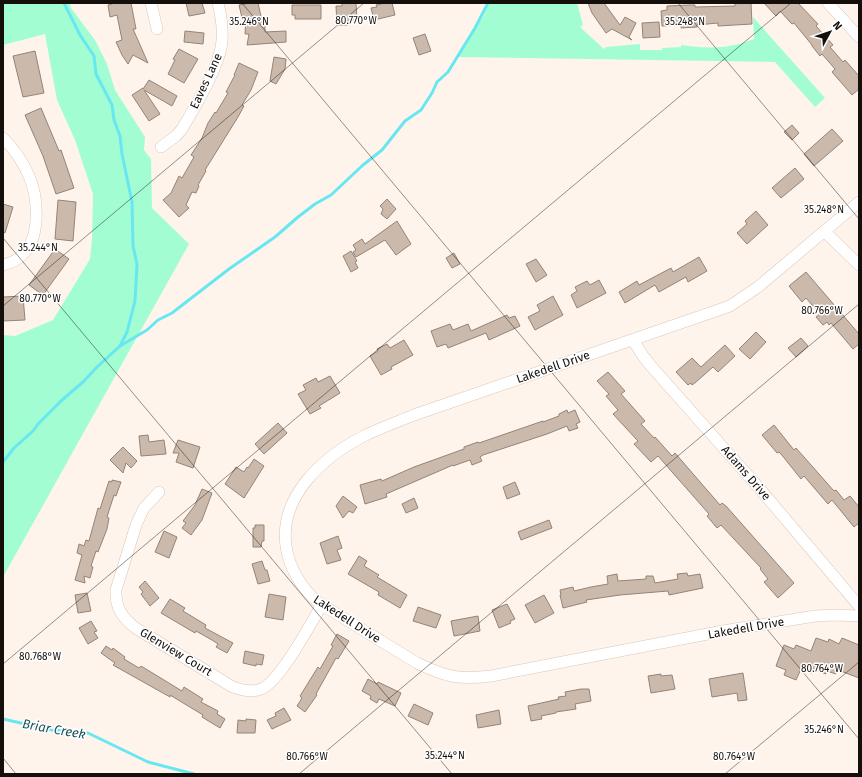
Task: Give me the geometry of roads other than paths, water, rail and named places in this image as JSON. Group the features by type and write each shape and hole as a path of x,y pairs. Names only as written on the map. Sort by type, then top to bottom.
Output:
{"street":[{"path":"151,3 157,29"},
{"name":"Eaves Lane","path":"161,147 168,143 182,129 216,63 222,40 222,28 218,3"},
{"path":"828,3 859,38"},
{"path":"3,138 16,153 30,178 36,202 37,214 35,229 25,253 18,259 3,265"},
{"name":"Lakedell Drive","path":"859,202 758,287 740,301 730,306 414,415 363,437 331,457 305,483 295,498 288,515 285,537 288,557 292,568 302,586 311,596 417,663 451,677 462,678 491,676 723,631 815,616 859,616"},
{"path":"824,231 859,265"},
{"name":"Adams Drive","path":"633,340 651,366 760,489 859,606"},
{"name":"Glenview Court","path":"160,492 144,508 136,525 116,590 119,610 126,620 136,629 231,686 245,691 256,691 265,687 274,680 322,604"}],"waterway":[{"path":"3,462 14,448 33,431 61,401 120,346 127,332 135,301 137,264 133,246 132,202 122,154 120,136 114,120 112,105 96,74 94,56 80,35 64,3"},
{"path":"120,346 147,330 158,320 172,313 229,269 275,237 315,204 331,195 363,165 382,150 405,121 421,110 437,82 448,72 475,28 488,3"},
{"name":"Briar Creek","path":"3,719 52,730 88,733 148,762 194,774"}]}
